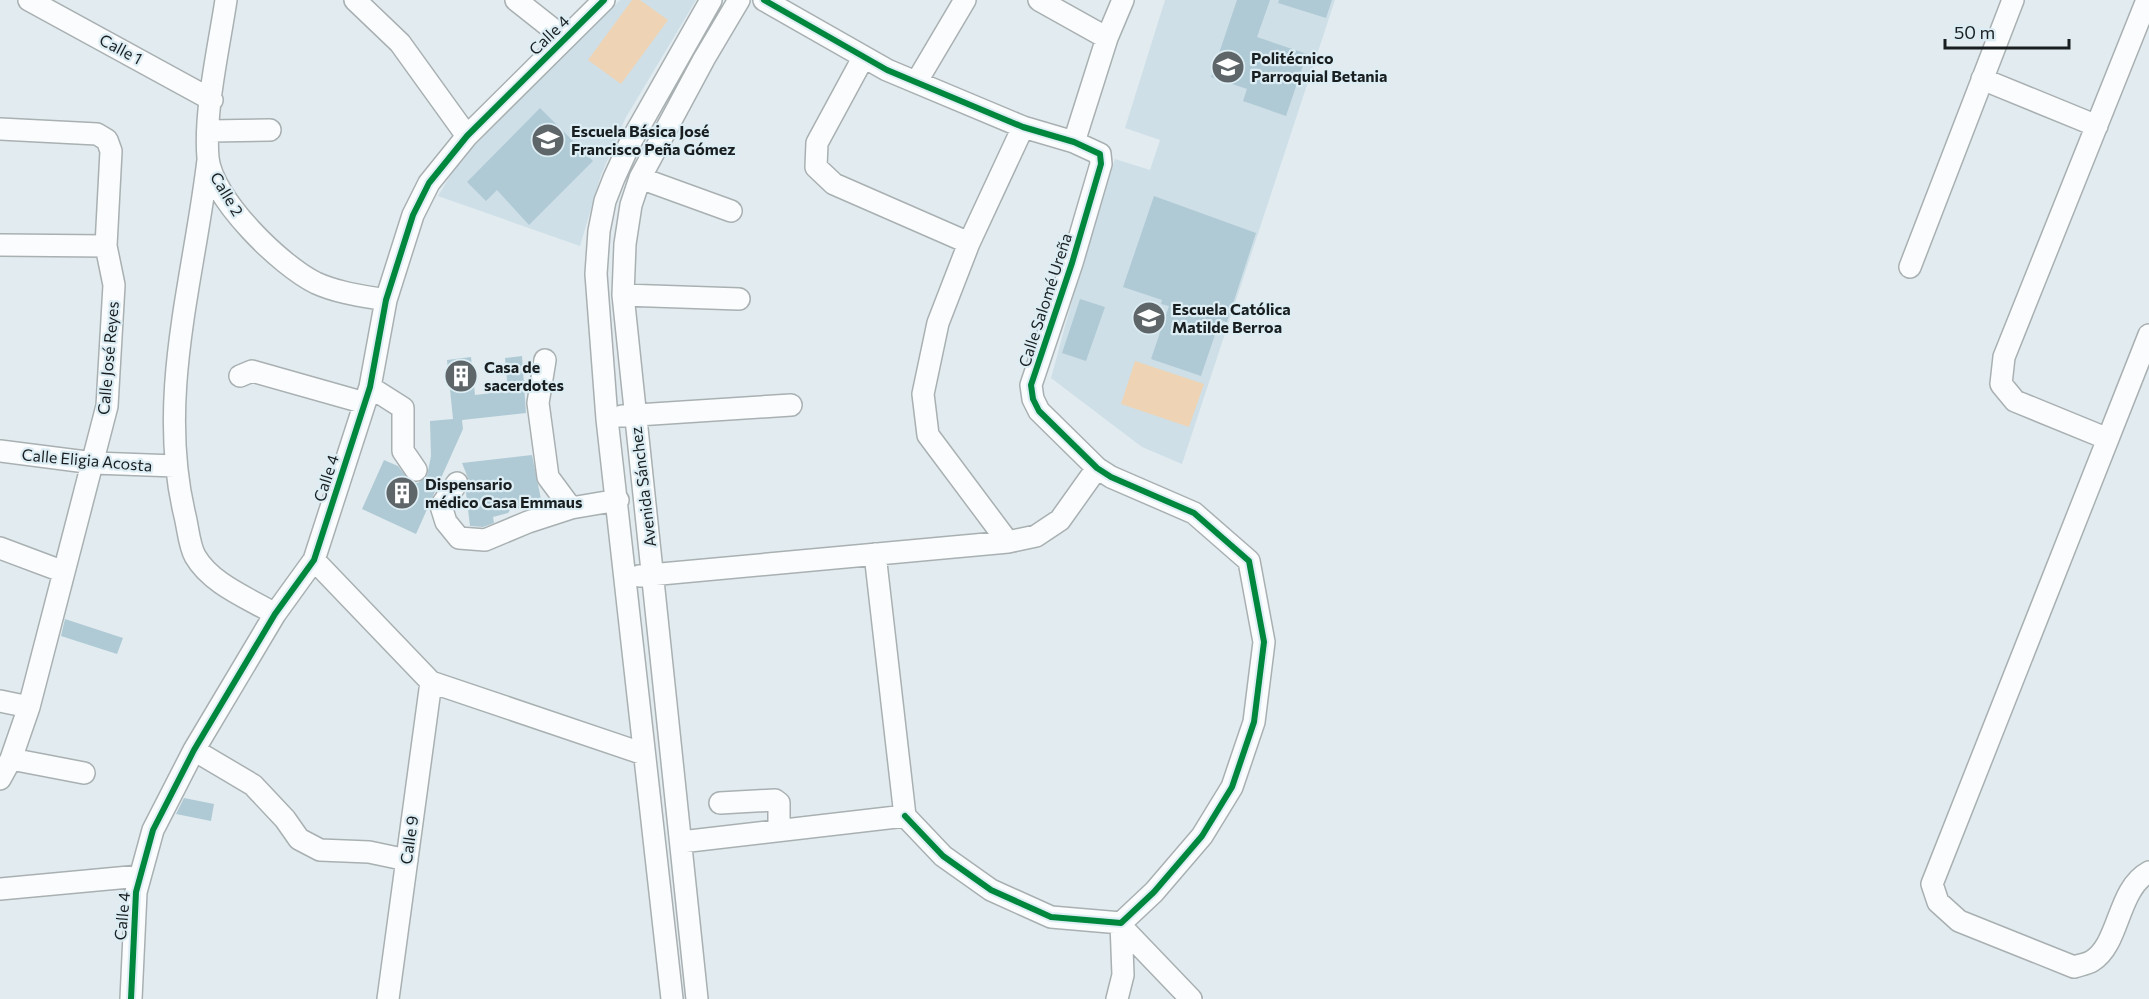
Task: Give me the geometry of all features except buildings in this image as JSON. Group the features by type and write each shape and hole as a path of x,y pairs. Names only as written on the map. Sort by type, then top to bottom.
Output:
{"street":[{"name":"Calle 1","path":"29,0 212,100"},
{"name":"Calle 2","path":"226,0 212,100 208,160 219,186 236,211 279,259 297,272 334,290 386,300"},
{"path":"355,0 400,43 467,136"},
{"path":"516,0 564,38"},
{"name":"Calle 4","path":"131,999 136,892 153,830 194,750 275,614 314,560 368,395 386,300 413,215 429,183 467,136 604,0"},
{"name":"Avenida Sánchez","path":"672,999 618,500 607,419 596,274 599,231 605,201 630,143 711,0"},
{"name":"Avenida Sánchez","path":"697,999 634,413 623,295 625,244 631,206 640,178 704,59 739,0"},
{"name":"Calle Salomé Ureña","path":"764,0 863,58 1023,127 1074,142 1100,154 1101,164 1072,263 1031,385 1033,399 1038,411 1097,468 1111,477 1194,513 1250,561 1264,642 1254,722 1232,787 1202,836 1154,892 1121,924"},
{"path":"917,81 965,0"},
{"path":"1039,0 1107,38"},
{"path":"1074,142 1107,38 1123,0"},
{"path":"1910,267 2013,0"},
{"path":"2108,439 2015,401 2001,384 2004,357 2147,0"},
{"path":"863,58 817,143 816,166 834,184 969,243"},
{"path":"1982,79 2097,126"},
{"path":"1008,542 928,435 923,394 938,323 969,243 1023,127"},
{"name":"Calle José Reyes","path":"0,129 97,134 108,140 111,151 106,246 114,285 107,406 94,463 29,707 11,759 0,779"},
{"path":"210,131 270,130"},
{"path":"208,160 201,225 174,371 175,466 194,555 212,577 275,614"},
{"path":"640,178 731,212"},
{"path":"0,245 106,246"},
{"path":"623,295 739,299"},
{"path":"2149,335 1932,884 1938,902 1959,921 2074,967 2093,960 2105,946 2127,898 2141,876 2149,872"},
{"path":"545,360 538,404 548,477 571,508"},
{"path":"240,376 252,372 368,395 403,408 403,451 416,470"},
{"path":"607,419 634,413 791,405"},
{"name":"Calle Eligia Acosta","path":"0,451 94,463 175,466"},
{"path":"626,578 1008,542 1036,536 1060,520 1097,468"},
{"path":"457,483 441,506 446,522 459,538 485,540 528,522 571,508 618,500"},
{"path":"0,548 64,572"},
{"path":"875,554 905,816 943,856 991,890 1051,917 1121,924 1191,999"},
{"path":"314,560 431,682 644,754"},
{"name":"Calle 9","path":"388,999 431,682"},
{"path":"0,701 29,707"},
{"path":"194,750 253,784 285,819 299,839 320,850 369,852 407,860"},
{"path":"11,759 84,773"},
{"path":"720,803 775,800 779,803 779,830"},
{"path":"681,842 905,816"},
{"path":"0,889 140,876"},
{"path":"1118,999 1124,975 1121,924"}],"shaded area":[{"name":"Escuela Básica José Francisco Peña Gómez","path":"620,0 696,0 625,119 601,175 580,246 438,196 459,161"},
{"path":"632,0 640,0 668,20 621,84 588,60"},
{"name":"Escuela Católica Matilde Berroa","path":"1165,0 1335,0 1182,464 1142,447 1051,378 1084,257 1115,159 1150,170 1160,140 1125,128"},
{"path":"1135,361 1204,384 1189,427 1121,404"}],"cycle path":[{"path":"131,999 136,892 153,830 194,750 275,614 314,560 370,387 386,300 413,215 429,183 467,136 604,0"},
{"path":"764,0 887,70 1023,127 1074,142 1100,154 1101,164 1072,263 1031,385 1033,399 1039,411 1097,468 1111,477 1194,513 1249,561 1264,642 1254,722 1232,787 1202,836 1154,892 1121,923 1051,917 991,890 943,856 905,816"}],"place":[{"name":"Politécnico Parroquial Betania","path":"1228,67"},
{"name":"Escuela Básica José Francisco Peña Gómez","path":"548,140"},
{"name":"Escuela Católica Matilde Berroa","path":"1149,318"},
{"name":"Casa de sacerdotes","path":"461,376"},
{"name":"Dispensario médico Casa Emmaus","path":"402,493"}]}
